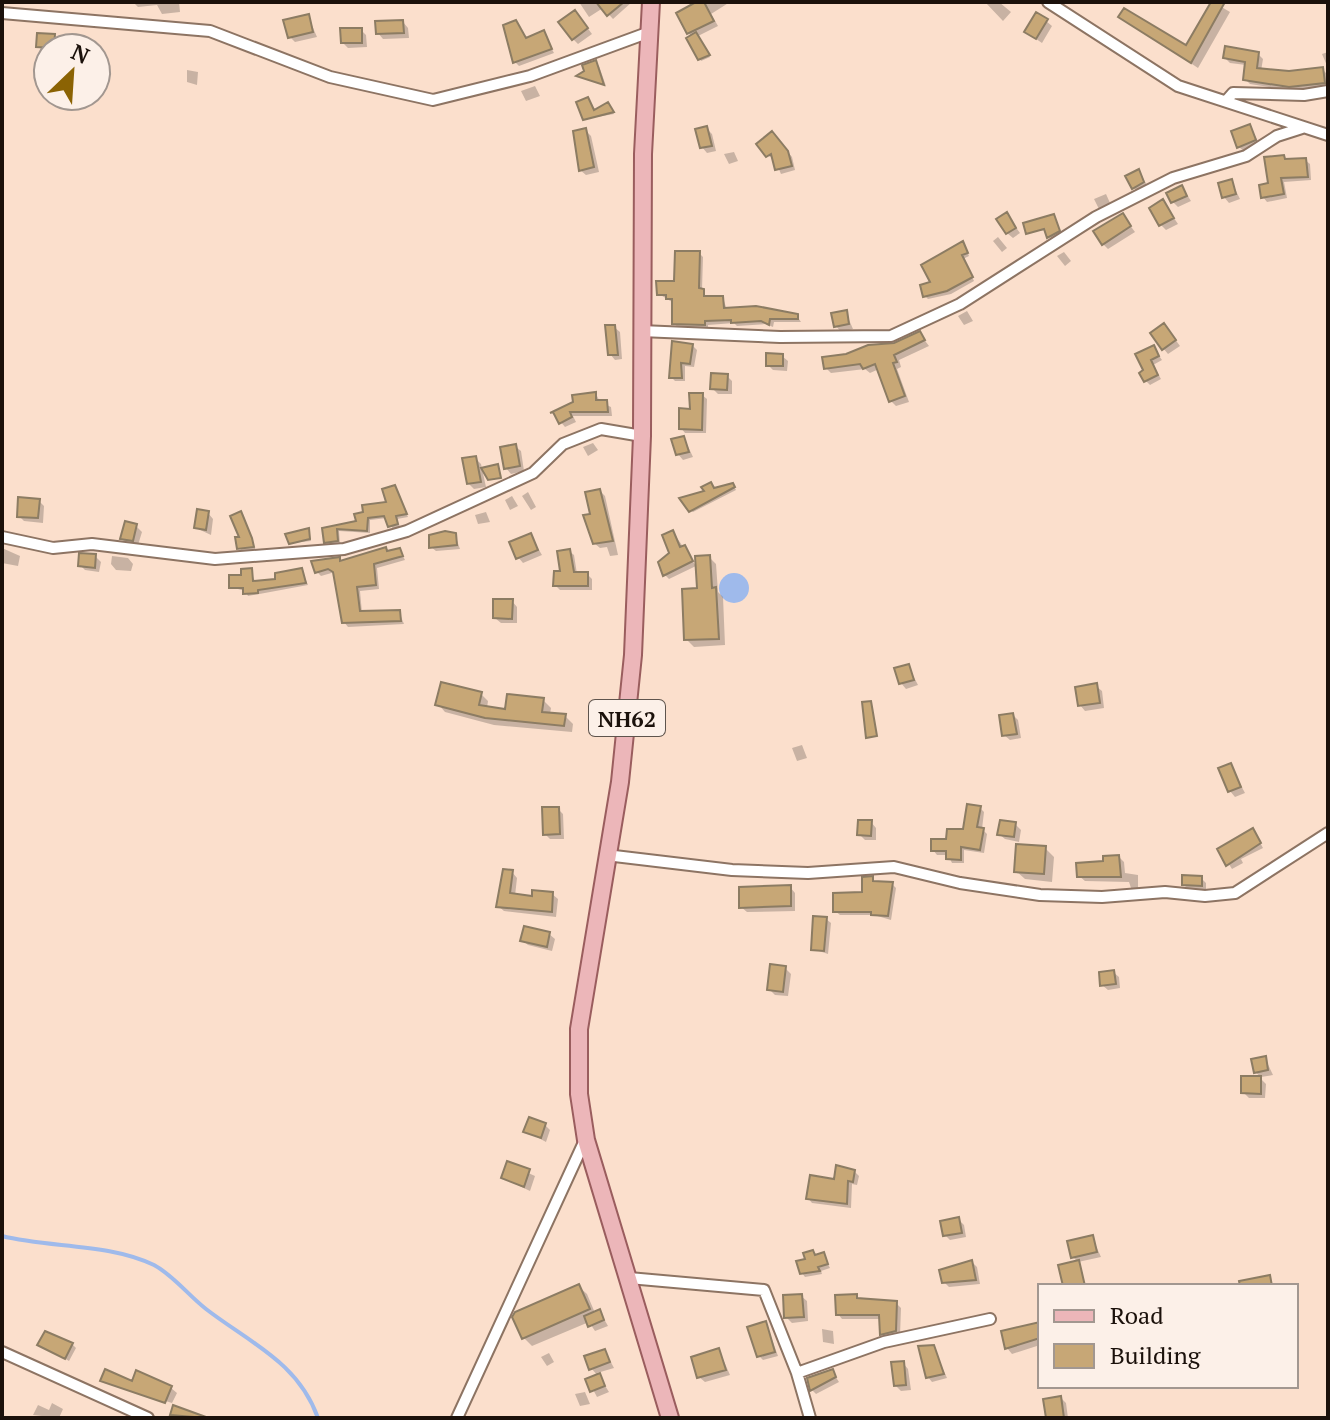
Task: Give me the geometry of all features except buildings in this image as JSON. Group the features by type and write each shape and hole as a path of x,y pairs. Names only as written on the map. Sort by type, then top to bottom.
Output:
{"main road":[{"name":"NH62","path":"651,2 647,33 642,436 633,655 620,782 579,1029 579,1094 586,1140 670,1418"}],"street":[{"path":"1048,2 1178,86 1328,135"},
{"path":"2,13 95,18 210,31 330,77 433,100 530,76 647,33"},
{"path":"1226,101 1233,93 1304,95 1328,91"},
{"path":"641,331 780,337 891,336 960,304 1096,217 1173,178 1246,156 1277,136 1302,128"},
{"path":"2,537 53,548 92,544 215,559 344,549 407,531 481,498 533,473 563,444 601,429 642,436"},
{"path":"606,855 732,870 808,873 894,867 1040,895 1102,897 1165,892 1205,896 1235,893 1328,833"},
{"path":"457,1418 586,1140"},
{"path":"629,1278 764,1290 797,1373 810,1418"},
{"path":"797,1373 884,1342 990,1319"},
{"path":"2,1352 148,1418"}],"water":[{"path":"734,573 744,578 749,588 744,598 734,603 724,598 719,588 724,578"}],"waterway":[{"path":"2,1236 99,1249 154,1265 206,1309 285,1368 298,1382 318,1418"}]}
